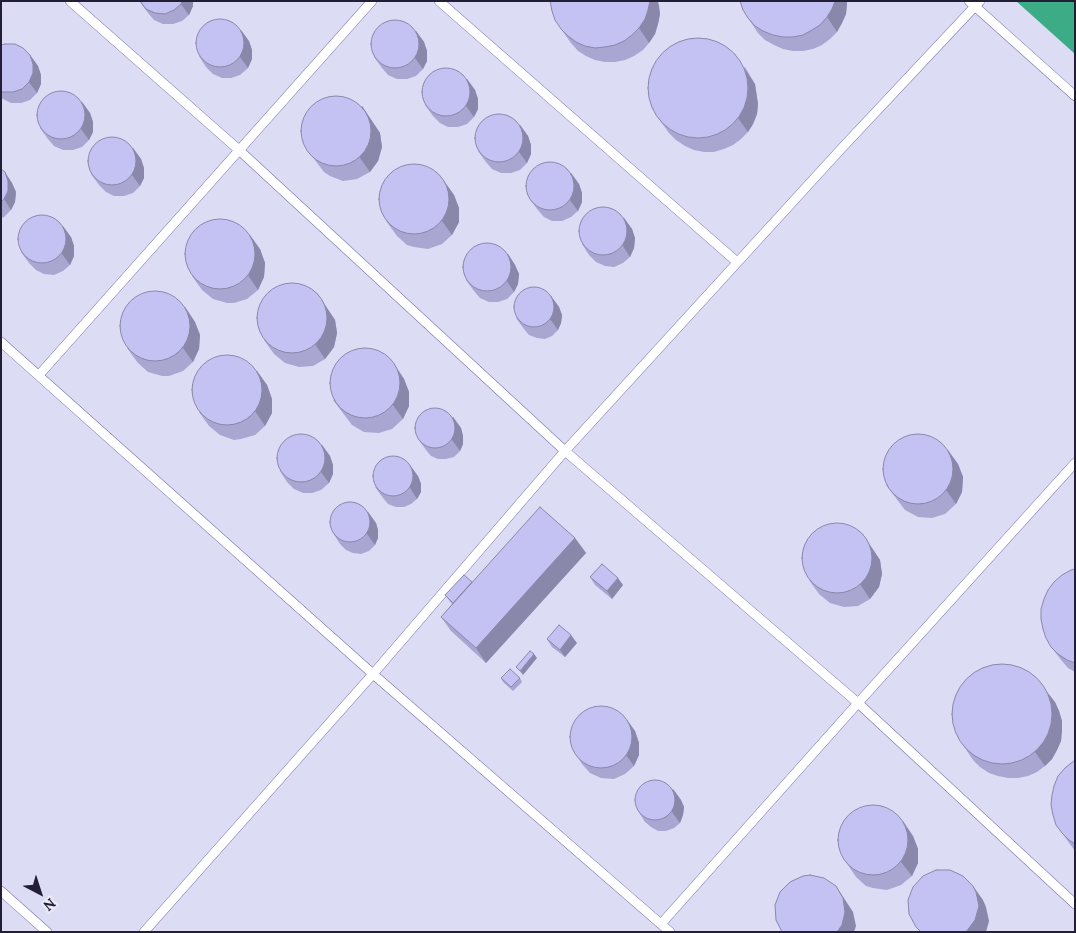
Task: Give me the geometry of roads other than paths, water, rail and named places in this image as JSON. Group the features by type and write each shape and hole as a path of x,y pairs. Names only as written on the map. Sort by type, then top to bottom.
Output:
{"lane":[{"path":"70,1 239,150 565,451 858,703 1075,904"},
{"path":"39,375 372,1"},
{"path":"439,1 737,262"},
{"path":"144,932 374,674 565,451 975,3 1075,96"},
{"path":"1,342 374,674 670,932"},
{"path":"662,924 1075,463"},
{"path":"1,891 47,932"}]}
